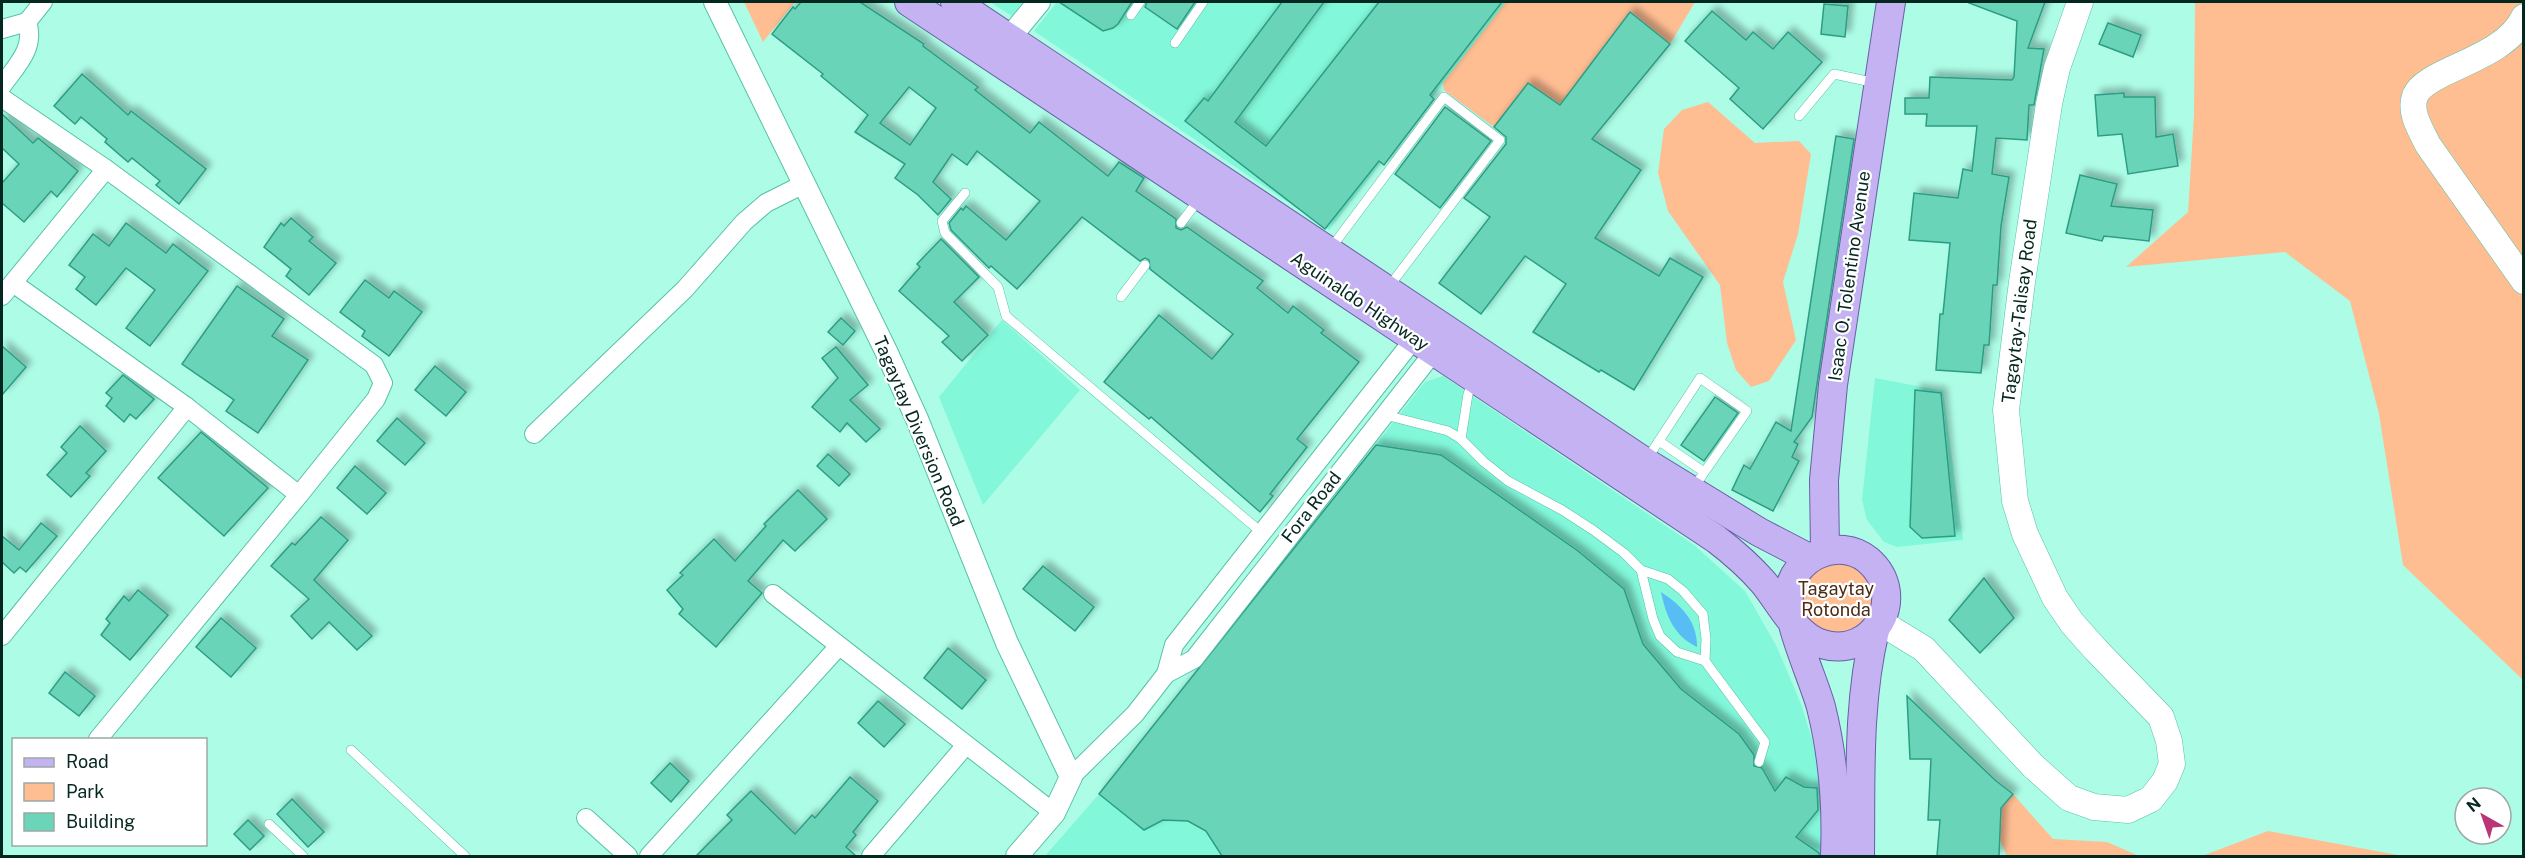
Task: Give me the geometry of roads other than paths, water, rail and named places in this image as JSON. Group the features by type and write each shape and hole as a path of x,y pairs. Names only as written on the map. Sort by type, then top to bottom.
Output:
{"main road":[{"name":"Aguinaldo Highway","path":"909,2 1202,195 1432,335 1652,451 1698,482 1759,532 1817,555"},
{"name":"Aguinaldo Highway","path":"955,2 1387,290 1474,377 1716,539 1763,583 1793,621"},
{"name":"Isaac O. Tolentino Avenue","path":"1817,555 1833,385 1891,2"},
{"name":"Tagaytay-Talisay Road","path":"1877,626 1924,649 2033,766 2069,798 2094,807 2128,810 2151,799 2165,781 2172,764 2169,741 2162,717 2072,623 2055,598 2025,534 2015,501 2006,410 2022,282 2049,104 2057,68 2080,2"},
{"path":"2523,17 2520,26 2500,45 2419,91 2415,97 2414,112 2428,145 2523,281"},
{"path":"1835,856 1836,831 1830,744 1789,603 1791,583 1802,565 1817,555 1840,549 1855,552 1875,567 1888,594 1885,611 1877,626 1868,667 1860,736 1860,856"},
{"path":"1793,621 1808,638 1835,647 1862,640 1877,626"}],"street":[{"path":"2,29 27,22 43,2"},
{"name":"Tagaytay Diversion Road","path":"715,2 913,409 1007,643 1071,777"},
{"path":"1010,38 1039,2"},
{"path":"2,86 28,49 31,33 27,22"},
{"path":"2,98 106,169 374,365 383,382 376,399 99,738"},
{"path":"106,169 7,289 187,407 299,495"},
{"path":"534,434 685,289 744,222 766,203 804,184"},
{"name":"Fora Road","path":"1071,777 1134,714 1166,674 1194,659 1410,382 1432,335"},
{"name":"Fora Road","path":"1166,674 1174,645 1261,532 1391,368 1432,335"},
{"path":"2,636 187,407"},
{"path":"773,594 1053,813"},
{"path":"650,856 839,646"},
{"path":"871,856 966,745"},
{"path":"1017,856 1053,813 1071,777"},
{"path":"586,818 628,856"}],"lane":[{"path":"1131,15 1140,2"},
{"path":"1175,43 1203,2"},
{"path":"1799,116 1834,74 1878,84"},
{"path":"1329,251 1444,97 1500,140 1387,290"},
{"path":"965,193 942,221 945,233 998,287 1006,316 1261,532"},
{"path":"1181,223 1202,195"},
{"path":"1121,297 1145,265"},
{"path":"1391,368 1410,382"},
{"path":"1461,439 1468,394 1474,377"},
{"path":"1652,451 1700,378 1747,411 1698,482"},
{"path":"1384,415 1449,431 1508,481 1562,510 1593,530 1624,553 1641,570 1668,579 1683,591 1702,614 1706,639 1705,661"},
{"path":"1641,570 1653,619 1660,636 1677,652 1705,661 1765,742 1759,762"},
{"path":"351,750 465,856"},
{"path":"269,824 303,856"}],"water":[{"path":"1661,592 1687,615 1694,629 1697,647 1682,637 1672,624"}],"park label":[{"name":"Tagaytay Rotonda","path":"1836,598"}]}
